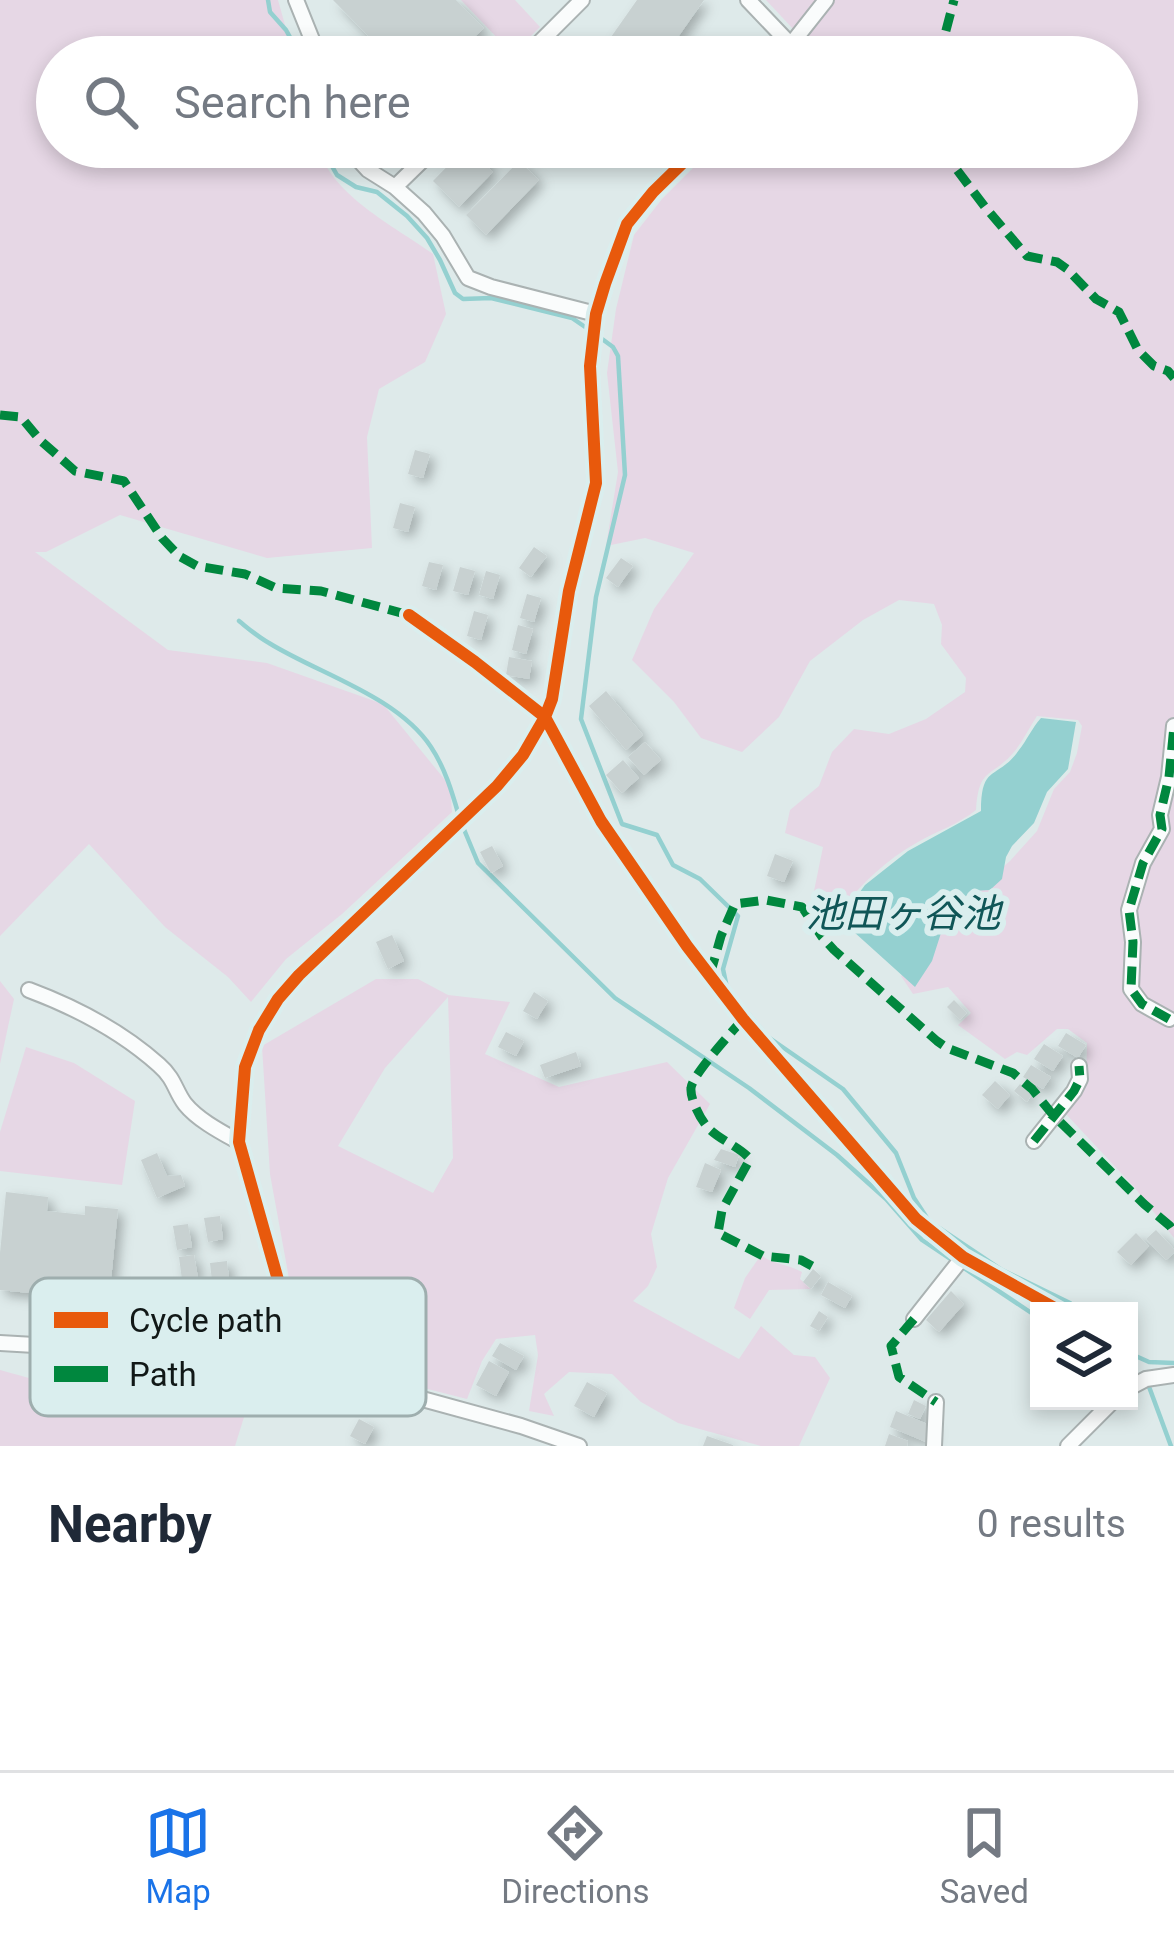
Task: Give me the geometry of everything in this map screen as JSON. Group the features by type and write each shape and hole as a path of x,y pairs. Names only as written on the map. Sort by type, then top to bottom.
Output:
{"street":[{"path":"296,0 311,36"},
{"path":"546,36 582,0"},
{"path":"748,0 775,36"},
{"path":"798,36 826,0"},
{"path":"366,168 424,213 468,278 596,314"},
{"path":"395,187 414,168"},
{"path":"277,1278 239,1142 244,1067 278,999 497,786 524,755 545,717 596,483 590,366 596,314 627,224 678,168"},
{"path":"410,615 545,717 601,821 687,946 916,1219 963,1258 1044,1302"},
{"path":"1169,1019 1142,1004 1131,989 1129,910 1143,863 1162,829 1160,815 1174,726"},
{"path":"29,989 110,1028 162,1067 184,1103 239,1142"},
{"path":"1034,1141 1074,1091 1080,1079 1078,1066"},
{"path":"914,1319 963,1258"},
{"path":"0,1343 30,1345"},
{"path":"1138,1373 1146,1379"},
{"path":"1138,1383 1174,1376"},
{"path":"426,1400 579,1446"},
{"path":"934,1446 936,1402"},
{"path":"1068,1446 1104,1410"}],"shaded area":[{"path":"0,0 278,0 288,36 36,36 36,168 328,168 350,195 433,254 446,314 425,362 379,389 367,437 372,548 267,558 120,515 46,552 35,552 168,650 267,663 383,704 450,786 452,812 286,959 251,1002 228,977 165,927 89,844 0,936"},
{"path":"461,0 515,0 540,27 531,36 495,36"},
{"path":"766,0 1174,0 1174,1238 1065,1113 1086,1084 1087,1043 1068,1029 1057,1029 1027,1055 1017,1052 1005,1059 958,1025 971,1013 948,987 913,994 901,976 930,954 940,932 967,898 1037,831 1054,789 1070,772 1082,726 1078,720 1037,716 1014,752 983,779 976,810 896,856 840,911 814,891 823,847 785,833 790,810 819,786 832,752 854,729 889,734 926,719 965,692 966,678 941,644 942,625 934,604 899,600 863,620 810,661 779,717 742,752 701,738 674,702 632,660 654,609 694,553 645,538 606,546 618,472 607,373 634,235 693,168 1138,168 1138,36 800,36"},
{"path":"376,979 418,979 448,995 510,1002 485,1054 559,1087 667,1062 710,1104 668,1178 651,1234 657,1267 648,1286 633,1301 739,1359 761,1326 794,1355 815,1357 830,1378 799,1446 761,1446 678,1423 641,1402 612,1374 569,1372 544,1394 554,1416 529,1411 538,1355 535,1335 496,1339 467,1399 426,1389 426,1278 289,1278 270,1174 262,1046","holes":["448,997 453,1158 433,1193 338,1146 385,1068"]},
{"path":"0,981 14,999 0,1064"},
{"path":"26,1047 74,1063 135,1101 122,1185 0,1171 0,1132"},
{"path":"761,1255 802,1272 800,1279 811,1289 769,1290 750,1319 734,1308 745,1278"},
{"path":"0,1370 29,1378 30,1416 244,1416 235,1446 0,1446"}],"water":[{"name":"池田ヶ谷池","path":"1041,718 1076,722 1068,769 1047,792 1034,823 1012,846 1002,879 990,890 971,891 960,902 955,920 941,933 932,961 915,987 844,923 843,915 865,885 908,851 981,811 987,779 1011,760"}],"building":[{"path":"333,0 456,0 484,28 476,36 368,36"},
{"path":"637,0 704,0 679,36 612,36"},
{"path":"446,168 489,168 493,172 459,207 433,181"},
{"path":"512,168 526,168 539,180 486,235 466,215"},
{"path":"415,450 430,454 423,478 408,474"},
{"path":"400,503 415,507 408,532 393,528"},
{"path":"534,547 547,556 531,577 519,568"},
{"path":"621,558 633,566 618,587 606,578"},
{"path":"429,562 443,565 436,590 422,586"},
{"path":"460,567 475,571 468,595 453,591"},
{"path":"486,571 500,575 493,599 479,595"},
{"path":"527,594 541,598 534,622 520,618"},
{"path":"474,611 488,615 481,640 467,636"},
{"path":"518,625 533,629 526,654 512,650"},
{"path":"509,657 532,661 529,679 506,675"},
{"path":"606,691 643,735 626,750 589,706"},
{"path":"645,742 661,760 644,775 628,757"},
{"path":"623,760 639,778 622,793 606,775"},
{"path":"492,846 503,866 491,873 480,852"},
{"path":"775,854 793,861 784,882 767,876"},
{"path":"392,935 404,961 388,969 376,942"},
{"path":"534,992 548,1001 537,1019 523,1011"},
{"path":"954,1000 967,1013 960,1020 947,1007"},
{"path":"506,1032 524,1041 516,1056 498,1047"},
{"path":"1066,1033 1086,1045 1078,1058 1058,1046"},
{"path":"1044,1044 1063,1056 1053,1071 1034,1059"},
{"path":"576,1052 581,1066 545,1078 540,1065"},
{"path":"1031,1065 1051,1077 1043,1089 1023,1077"},
{"path":"995,1081 1010,1095 998,1109 982,1095"},
{"path":"1020,1084 1032,1094 1027,1102 1014,1091"},
{"path":"721,1149 739,1155 735,1167 714,1160"},
{"path":"157,1153 167,1176 181,1175 185,1186 157,1198 141,1160"},
{"path":"705,1163 721,1170 712,1192 696,1187"},
{"path":"6,1192 48,1197 47,1211 85,1215 85,1206 118,1209 111,1278 30,1278 30,1293 0,1290"},
{"path":"220,1216 223,1239 208,1242 204,1218"},
{"path":"188,1224 192,1247 177,1250 173,1226"},
{"path":"1156,1230 1174,1249 1166,1260 1146,1239"},
{"path":"1136,1233 1149,1246 1131,1265 1117,1252"},
{"path":"194,1255 198,1278 182,1278 179,1257"},
{"path":"227,1261 229,1278 212,1278 210,1263"},
{"path":"813,1269 821,1276 811,1289 803,1282"},
{"path":"828,1282 852,1296 845,1308 821,1295"},
{"path":"951,1291 964,1304 939,1332 926,1320"},
{"path":"819,1311 828,1317 819,1331 810,1326"},
{"path":"500,1343 524,1356 516,1370 492,1356"},
{"path":"489,1361 509,1372 496,1396 476,1385"},
{"path":"587,1382 607,1393 594,1417 574,1406"},
{"path":"914,1400 926,1406 920,1419 908,1414"},
{"path":"896,1411 932,1426 926,1442 890,1427"},
{"path":"359,1419 374,1427 365,1444 350,1436"},
{"path":"889,1434 908,1441 907,1446 885,1446"},
{"path":"707,1436 733,1445 733,1446 703,1446"}],"waterway":[{"path":"268,0 270,12 289,36"},
{"path":"333,168 356,187 377,192 407,216 427,238 455,293 463,299 491,298 572,318 588,329"},
{"path":"598,336 618,356 625,475 596,597 581,719 622,824 657,835 673,865 700,879 738,916 723,969 727,988"},
{"path":"239,621 269,643 378,700 416,729 440,763 459,816"},
{"path":"463,827 478,863 615,998 749,1088 837,1155 922,1240 1030,1312"},
{"path":"734,997 768,1037 843,1089 896,1153 929,1221 1002,1270 1068,1302"},
{"path":"1138,1357 1174,1363"},
{"path":"1148,1384 1171,1446"}],"marked path":[{"path":"945,36 954,0"},
{"path":"956,168 1027,256 1057,262 1096,299 1119,312 1138,350 1174,378"},
{"path":"0,415 21,417 75,471 124,481 162,538 197,566 245,574 276,588 321,591 409,615"},
{"path":"1169,1019 1142,1004 1131,989 1129,910 1143,863 1162,829 1160,815 1174,726"},
{"path":"710,975 735,904 766,900 802,907 834,950 937,1041 1013,1073 1032,1089 1174,1232"},
{"path":"743,1019 691,1088 705,1124 750,1159 722,1210 718,1233 763,1256 801,1260 812,1266"},
{"path":"1034,1141 1074,1091 1079,1066"},
{"path":"914,1319 891,1346 899,1377 936,1402"}],"cycle path":[{"path":"277,1278 239,1142 245,1067 278,999 497,786 523,755 545,717 596,483 590,366 596,314 627,224 678,168"},
{"path":"409,615 545,717 601,821 687,946 743,1019 916,1219 963,1257 1044,1302"}]}
